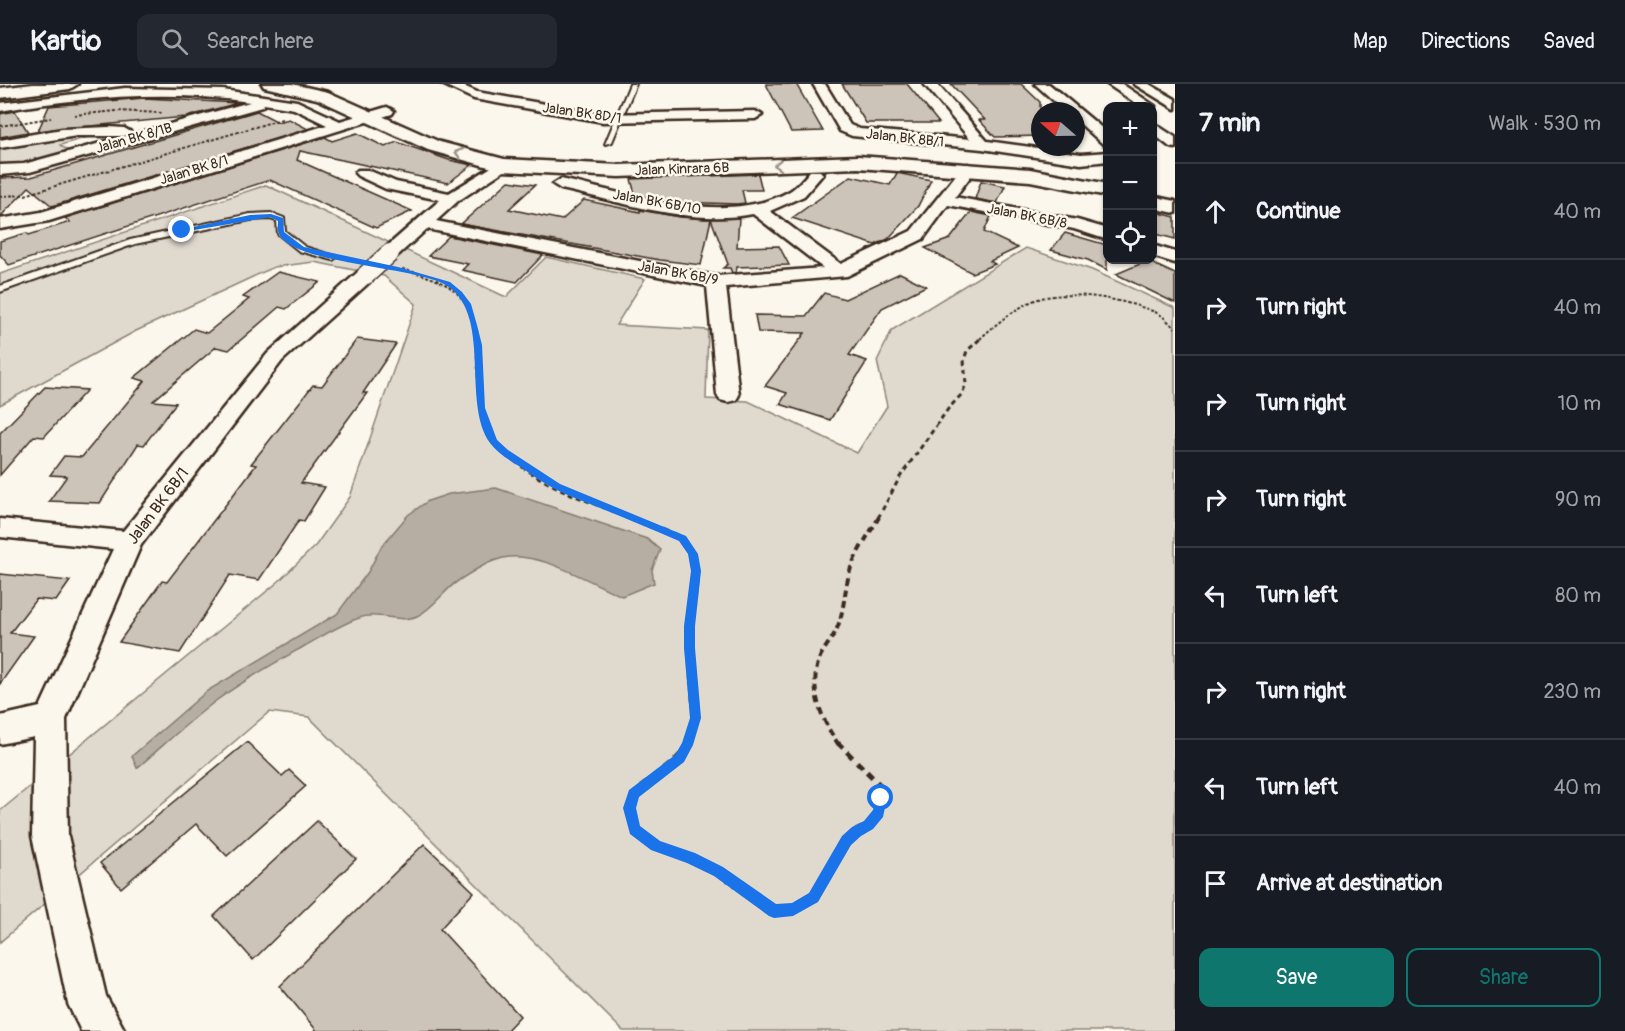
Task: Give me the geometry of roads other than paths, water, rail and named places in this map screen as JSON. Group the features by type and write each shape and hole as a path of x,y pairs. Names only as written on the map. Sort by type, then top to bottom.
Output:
{"street":[{"path":"0,88 32,84"},
{"path":"0,93 70,84"},
{"name":"Jalan Kinrara 6B","path":"270,84 322,94 364,117 434,146 503,165 620,171 858,162 1030,175 1103,189"},
{"name":"Jalan Kinrara 6B","path":"308,84 334,90 448,133 520,153 616,159 782,151 864,150 978,159 1070,173 1103,181"},
{"name":"Jalan BK 8D/1","path":"448,84 480,97 618,119 755,116"},
{"name":"Jalan BK 8B/1","path":"819,84 845,128 857,133 982,145 1081,159 1103,156"},
{"path":"930,84 982,145"},
{"path":"1041,84 1063,102"},
{"path":"1140,84 1173,102"},
{"path":"1107,87 1122,102"},
{"path":"1107,87 1139,102"},
{"path":"480,97 502,88"},
{"path":"0,107 35,101 134,92 223,94 297,105 338,125"},
{"name":"Jalan BK 8/1B","path":"0,170 26,170 267,100"},
{"path":"32,138 35,101"},
{"name":"Jalan BK 8/1","path":"0,224 43,217 387,111"},
{"path":"1157,113 1175,126"},
{"path":"1085,121 1103,137"},
{"path":"0,144 32,138 108,130 149,134"},
{"path":"1157,130 1175,144"},
{"name":"Jalan BK 6B/1","path":"104,1031 88,1004 50,836 50,719 130,541 275,357 366,275 394,261 423,223 452,198 503,165"},
{"name":"Jalan BK 6B/9","path":"423,223 716,282 840,272 917,235 968,169"},
{"path":"363,173 392,186 452,198"},
{"name":"Jalan BK 6B/10","path":"561,184 674,208 721,212 757,209 796,194 815,174"},
{"path":"1157,194 1175,198"},
{"name":"Jalan BK 6B/8","path":"945,200 1077,225 1103,234"},
{"path":"1157,202 1175,207"},
{"path":"757,209 840,272"},
{"path":"1157,252 1175,258"},
{"path":"716,282 728,395"},
{"path":"0,528 130,541"},
{"path":"0,730 50,719"}],"lane":[{"path":"609,142 633,84"},
{"path":"0,290 133,242 210,224 264,216 281,220 281,232 302,249 333,257"}]}
